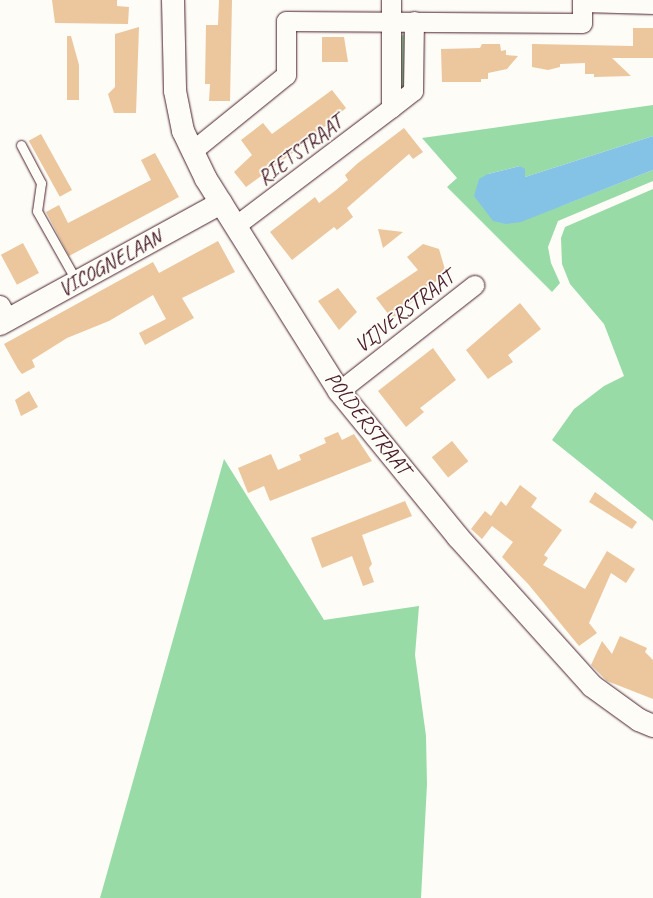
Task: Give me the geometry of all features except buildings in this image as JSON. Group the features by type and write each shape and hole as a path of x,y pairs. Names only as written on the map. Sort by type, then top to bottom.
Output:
{"street":[{"name":"POLDERSTRAAT","path":"173,0 174,92 183,131 192,151 235,226 339,392 458,537 592,686 639,720 653,726"},
{"path":"390,0 392,108"},
{"path":"192,151 286,75 286,21 390,20 582,23 582,1 653,4"},
{"name":"RIETSTRAAT","path":"235,226 413,91 414,21"},
{"name":"VICOGNELAAN","path":"3,316 77,282 221,202"},
{"name":"VIJVERSTRAAT","path":"339,392 474,285"}],"lane":[{"path":"21,145 41,183 37,210 77,282"}],"green space":[{"path":"406,33 404,90 400,89 399,37"},
{"path":"653,105 653,136 525,177 520,166 488,174 561,206 653,170 653,181 558,221 548,247 551,263 560,283 552,292 447,187 457,178 422,138"},
{"path":"653,189 653,521 552,440 574,409 604,386 624,376 604,324 570,284 562,264 561,238 565,227"},
{"path":"224,459 324,620 419,606 415,655 426,736 427,784 421,898 100,898"}],"water":[{"path":"653,136 653,170 521,222 506,224 493,221 474,196 479,179 488,174 520,166 525,169 525,177"}]}
